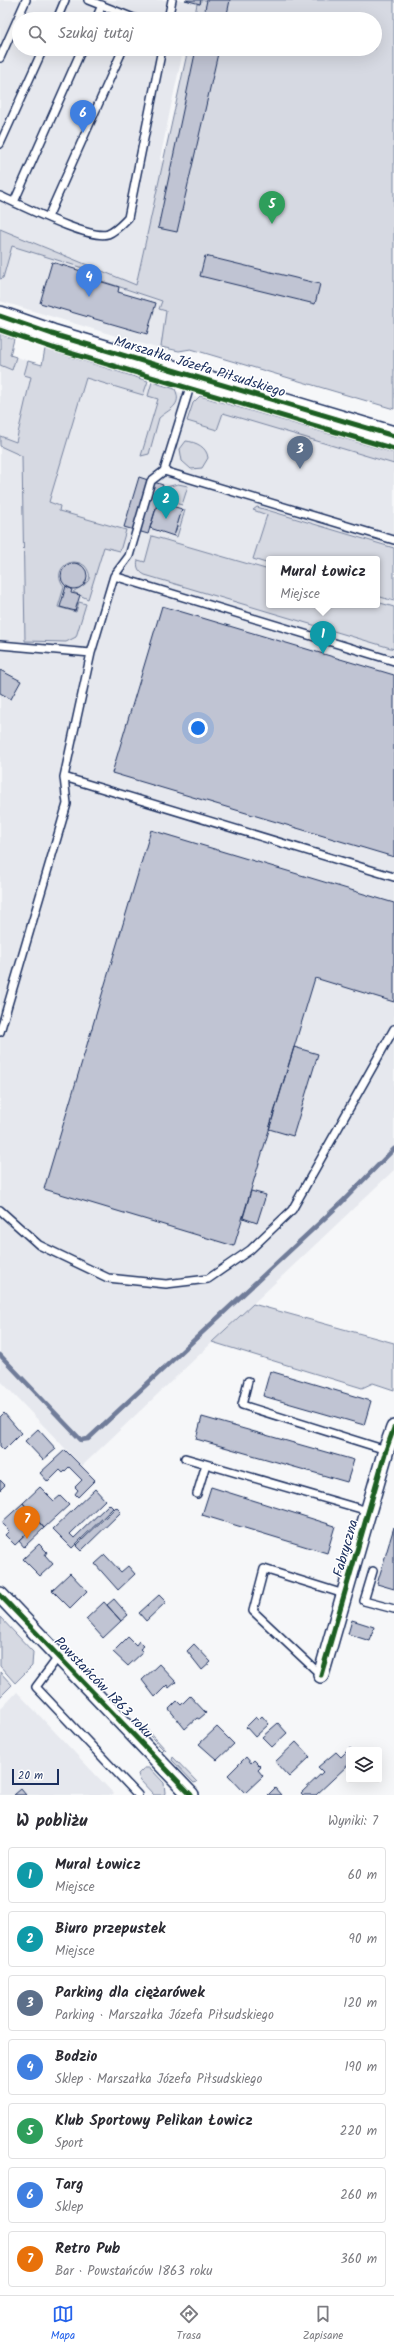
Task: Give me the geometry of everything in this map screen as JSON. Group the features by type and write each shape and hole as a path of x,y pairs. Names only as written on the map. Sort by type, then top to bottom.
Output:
{"street":[{"name":"Marszałka Józefa Piłsudskiego","path":"0,316 394,436"},
{"name":"Fabryczna","path":"321,1675 386,1450 394,1428"},
{"name":"Powstańców 1863 roku","path":"0,1595 191,1795"}],"lane":[{"path":"21,12 26,0"},
{"path":"60,12 65,0"},
{"path":"88,0 119,12"},
{"path":"169,12 172,0"},
{"path":"99,12 102,5"},
{"path":"0,58 12,31"},
{"path":"0,144 40,56"},
{"path":"14,202 79,56"},
{"path":"48,217 120,56"},
{"path":"0,196 90,234 107,234 118,228 128,218 161,56"},
{"path":"0,1032 67,804 64,777 91,653 114,576 129,556 151,482 164,471 193,376"},
{"path":"164,471 394,540"},
{"path":"114,576 394,661"},
{"path":"0,645 91,653"},
{"path":"64,777 394,877"},
{"path":"0,1210 39,1245 108,1278 166,1284 208,1279 250,1250 292,1210 394,1029"},
{"path":"248,1381 242,1405 386,1450"},
{"path":"185,1458 368,1512"},
{"path":"197,1494 206,1464"},
{"path":"321,1675 253,1611 264,1569 344,1594"},
{"path":"373,1571 364,1600 394,1609"},
{"path":"58,1656 36,1687 138,1795"}],"shaded area":[{"path":"0,0 202,0 198,12 12,12 12,56 182,56 160,159 163,163 136,285 166,297 166,351 0,301","holes":["11,233 94,268 62,255"]},
{"path":"201,0 394,0 394,409 191,349 179,351 161,347 166,311 159,309 162,301 84,275 86,269 12,246 3,278 0,279 0,229 136,285 186,56 382,56 382,12 195,12 197,4 200,4"},
{"path":"0,334 14,339 10,355 16,357 12,370 0,365"},
{"path":"0,339 10,355 41,365 44,352 394,456 394,1170 82,1466 0,1380"},
{"path":"45,349 148,381 143,395 86,378 49,502 60,506 59,511 126,530 120,551 104,547 88,599 73,592 84,585 89,579 88,571 85,566 79,563 68,563 61,571 60,576 64,587 58,607 76,612 79,602 86,604 76,637 66,642 25,641 22,456 0,446 0,436 16,442 31,377 24,375 28,361 42,365"},
{"path":"152,382 175,389 177,399 174,406 159,418 149,454 141,456 158,399 148,396"},
{"path":"200,396 394,453 394,464 223,413 217,430 187,421 193,403"},
{"path":"186,441 197,444 206,451 208,458 202,468 191,469 182,461 180,449"},
{"path":"178,484 188,486 182,505 157,498 166,487"},
{"path":"257,507 394,548 394,601 380,597 380,556 266,556 266,563 253,559 267,515 253,510"},
{"path":"182,509 185,510 177,537 174,536"},
{"path":"152,536 266,569 266,608 380,608 380,603 394,607 394,649 145,575 138,569 137,563 138,560 145,562"},
{"path":"253,1304 394,1343 394,1390 373,1383 362,1388 212,1342"},
{"path":"0,1617 33,1652 32,1666 15,1683 0,1666"},
{"path":"0,1672 12,1685 0,1697"},
{"path":"17,1692 114,1794 113,1795 0,1795 0,1710"},
{"path":"144,1726 166,1750 165,1751 143,1729"},
{"path":"173,1757 197,1782 194,1783 172,1760"},
{"path":"144,1768 150,1768 164,1783 164,1795 154,1795 140,1780 138,1774"}],"building":[{"path":"185,0 201,0 200,4"},
{"path":"207,0 230,0 227,12 204,12"},
{"path":"195,56 217,56 177,232 158,228"},
{"path":"205,256 320,284 315,304 200,276"},
{"path":"52,262 81,271 79,275 119,287 118,292 156,303 147,334 40,303"},
{"path":"139,477 163,485 148,534 124,527"},
{"path":"158,502 182,509 174,536 150,528"},
{"path":"74,563 83,567 87,576 83,585 74,589 65,585 61,576 65,567"},
{"path":"66,586 72,589 71,593 80,595 75,611 60,607"},
{"path":"162,606 394,675 394,857 112,773"},
{"path":"0,670 21,681 11,699 0,693"},
{"path":"151,830 394,903 394,1002 315,978 234,1246 44,1189"},
{"path":"294,1047 318,1054 293,1136 269,1129"},
{"path":"251,1191 266,1195 257,1223 243,1218"},
{"path":"270,1371 371,1401 364,1425 263,1396"},
{"path":"4,1413 21,1433 4,1450 0,1446 0,1417"},
{"path":"202,1417 354,1460 347,1482 196,1439"},
{"path":"38,1429 56,1449 43,1460 25,1441"},
{"path":"65,1450 95,1480 78,1497 75,1494 78,1490 75,1487 82,1480 69,1467 63,1473 60,1470 48,1482 40,1473"},
{"path":"0,1480 5,1485 0,1490"},
{"path":"40,1487 54,1501 60,1496 69,1505 44,1528 23,1503"},
{"path":"211,1487 335,1526 327,1553 202,1515"},
{"path":"95,1489 105,1500 70,1534 74,1538 109,1504 113,1508 72,1548 53,1529"},
{"path":"23,1503 39,1522 15,1545 5,1535 9,1531 1,1523"},
{"path":"116,1507 121,1512 81,1551 76,1546"},
{"path":"39,1522 44,1528 24,1547 19,1541"},
{"path":"394,1527 394,1589 377,1584"},
{"path":"39,1544 47,1552 45,1555 53,1564 40,1576 23,1559"},
{"path":"105,1555 121,1572 128,1566 135,1574 118,1590 95,1564"},
{"path":"70,1573 87,1591 70,1608 52,1590"},
{"path":"159,1595 166,1602 146,1621 139,1613"},
{"path":"114,1599 128,1615 121,1621 107,1605"},
{"path":"104,1602 121,1621 103,1638 86,1619"},
{"path":"352,1620 374,1627 370,1641 348,1634"},
{"path":"128,1637 136,1645 139,1641 144,1646 140,1649 143,1652 128,1666 113,1652"},
{"path":"194,1644 211,1662 202,1670 187,1651"},
{"path":"159,1664 176,1682 169,1688 167,1685 155,1697 142,1680"},
{"path":"190,1696 206,1713 199,1719 197,1718 185,1729 169,1709 177,1701 181,1705"},
{"path":"262,1716 269,1724 255,1737 246,1727 256,1717 258,1720"},
{"path":"278,1723 287,1733 272,1747 262,1737"},
{"path":"217,1727 234,1744 217,1760 199,1744"},
{"path":"296,1742 310,1757 289,1777 275,1762"},
{"path":"336,1752 341,1757 346,1752 346,1767 316,1795 303,1795 301,1793 323,1772 318,1767"},
{"path":"246,1757 251,1763 254,1760 261,1767 258,1770 263,1776 245,1793 228,1775"},
{"path":"275,1788 281,1795 268,1795"},
{"path":"21,1789 26,1795 14,1795"}],"waterway":[{"path":"0,1355 81,1440 88,1439 342,1202 394,1149"}],"cycle path":[{"path":"0,316 52,334 394,436"},
{"path":"0,330 53,348 394,449"},
{"path":"321,1675 386,1450 394,1428"},
{"path":"0,1595 191,1795"}],"place":[{"name":"Targ","path":"83,133"},
{"name":"Klub Sportowy Pelikan Łowicz","path":"272,224"},
{"name":"Bodzio","path":"89,297"},
{"name":"Parking dla ciężarówek","path":"300,469"},
{"name":"Biuro przepustek","path":"166,519"},
{"name":"Mural Łowicz","path":"323,654"},
{"name":"Retro Pub","path":"27,1539"}]}
